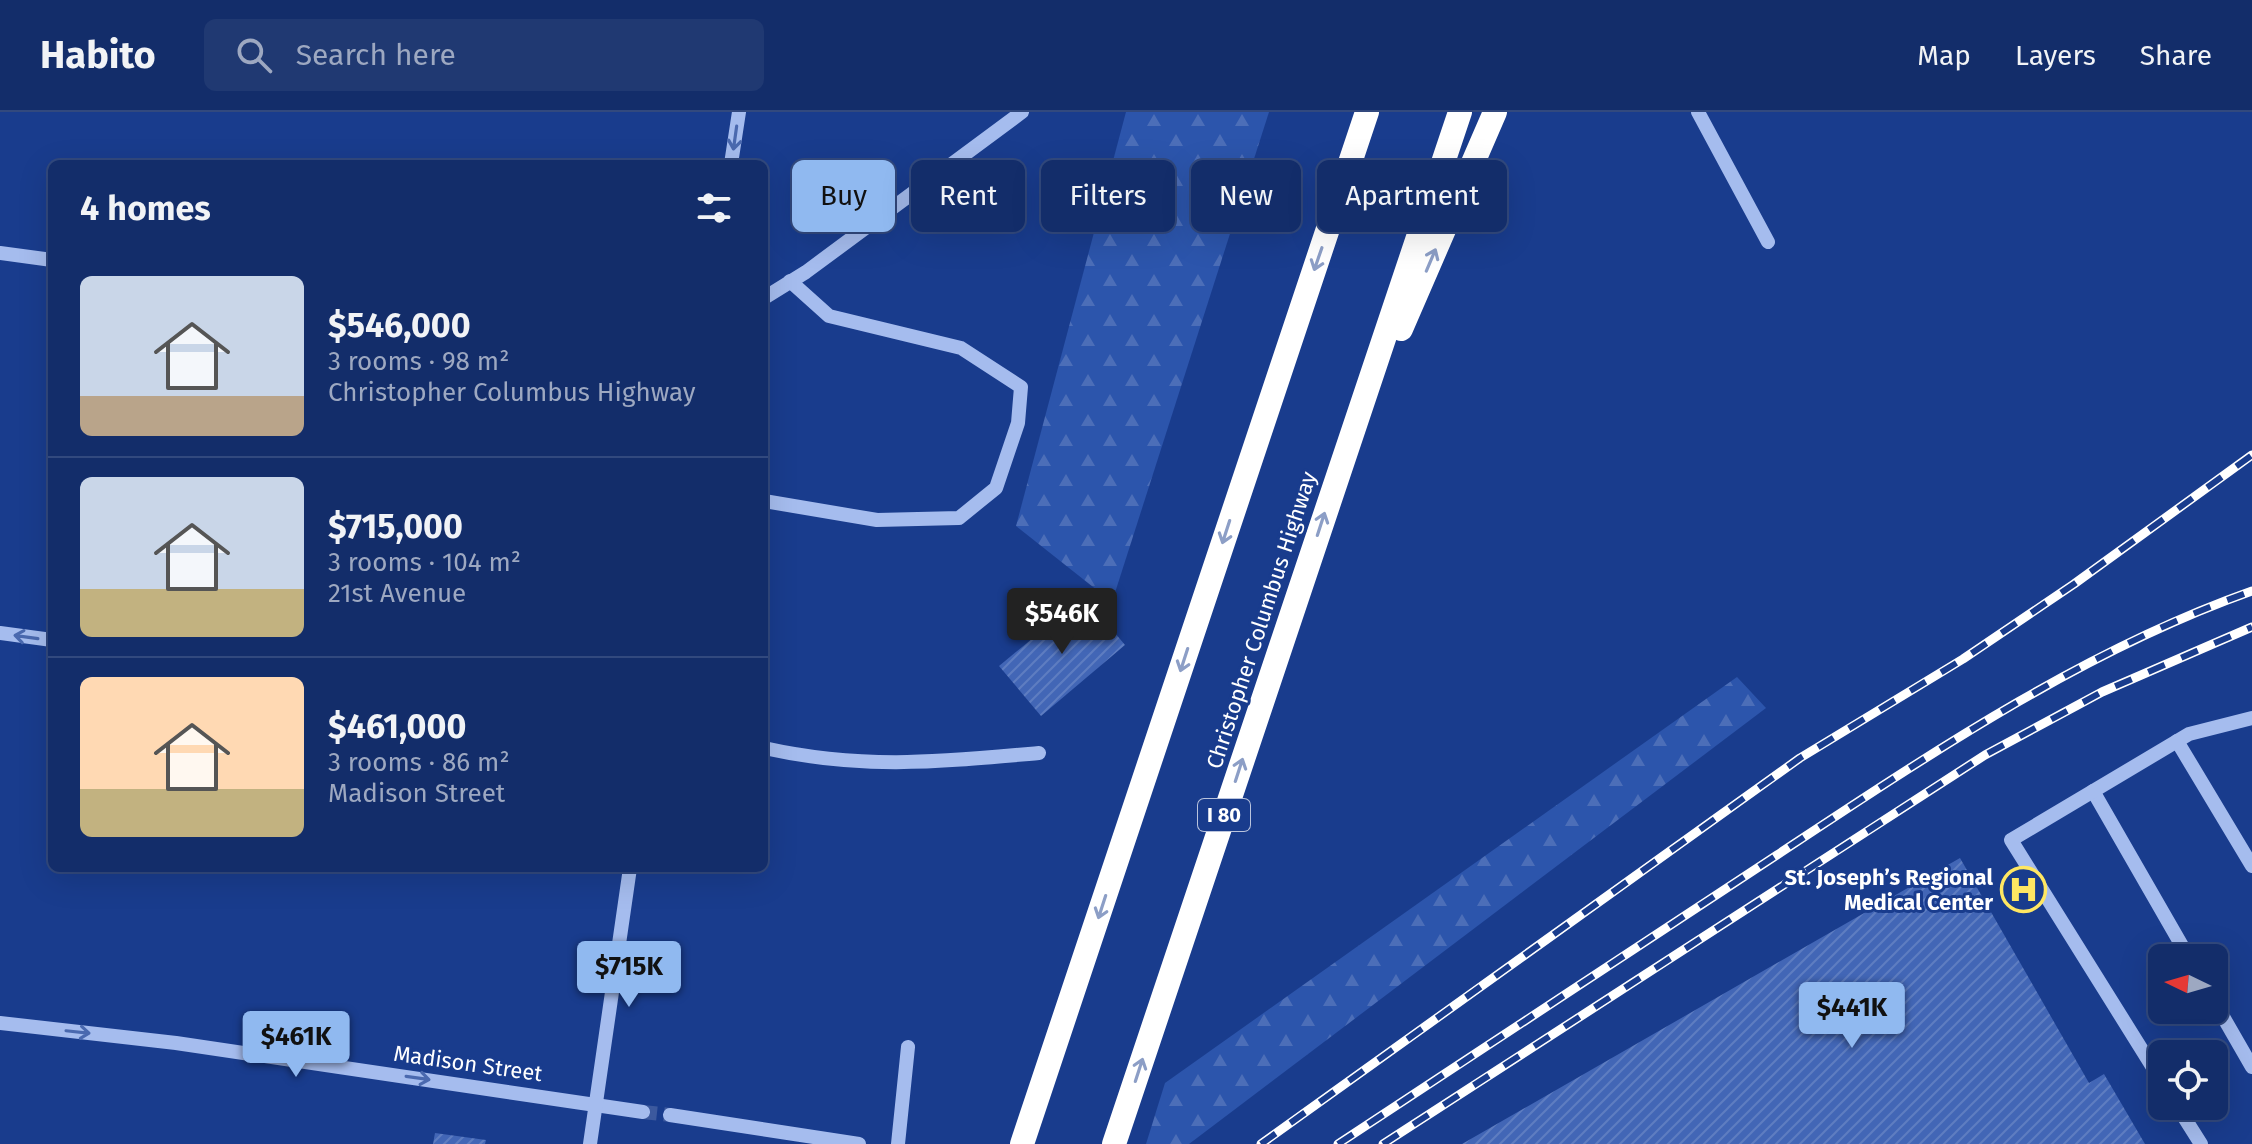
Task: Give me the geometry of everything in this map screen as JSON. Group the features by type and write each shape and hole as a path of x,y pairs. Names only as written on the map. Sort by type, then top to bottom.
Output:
{"highway":[{"name":"Christopher Columbus Highway","path":"1114,1144 1460,112"},
{"path":"1334,485 1495,112"},
{"path":"1022,1144 1363,119"}],"street":[{"path":"732,160 739,112"},
{"path":"768,295 1022,112"},
{"path":"1698,112 1768,242"},
{"path":"0,253 48,259"},
{"path":"768,502 877,520 959,518 996,488 1018,423 1021,387 1005,374 961,348 829,316 790,281"},
{"path":"0,633 48,639"},
{"path":"2148,1060 2011,840 2189,734 2252,718"},
{"path":"2177,741 2252,866"},
{"path":"768,749 815,759 911,765 1039,753"},
{"path":"2093,791 2181,944"},
{"path":"590,1144 629,872"},
{"name":"Madison Street","path":"0,1023 176,1043 643,1112"},
{"path":"2227,1024 2252,1067"},
{"path":"898,1144 908,1047"},
{"path":"670,1115 859,1144"},
{"path":"2186,1120 2201,1144"}],"green space":[{"path":"1126,112 1269,112 1254,160 1191,160 1191,232 1231,232 1112,602 1016,526 1094,232 1175,232 1175,160 1113,160"},
{"path":"1737,677 1766,708 1189,1144 1146,1144 1165,1083"}],"building":[{"path":"1084,596 1125,645 1041,716 999,666"},
{"path":"1960,858 2089,1083 2104,1074 2145,1144 1462,1144"},
{"path":"435,1133 486,1140 485,1144 433,1144"}],"tunnel":[{"path":"643,1112 670,1115"}],"railway":[{"path":"1261,1144 1800,758 1963,659 2074,584 2252,455"},
{"path":"1338,1144 2007,708 2127,644 2252,591"},
{"path":"1383,1144 1985,755 2102,692 2252,627"}],"place":[{"name":"St. Joseph’s Regional Medical Center","path":"2024,890"}]}
